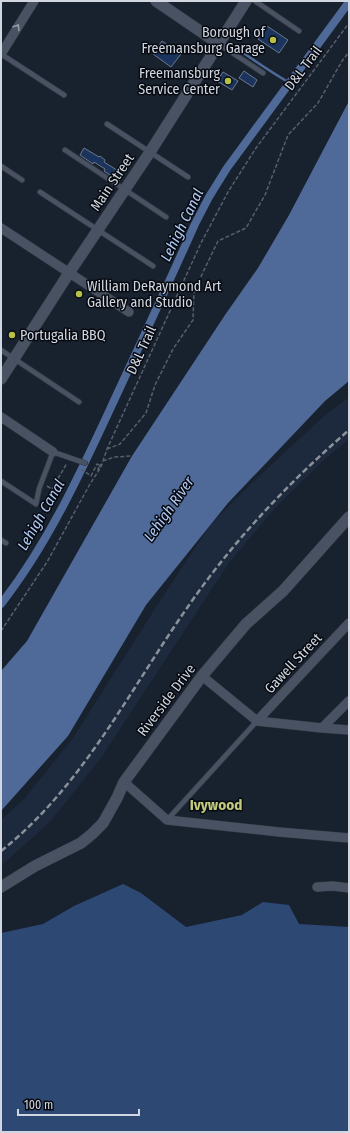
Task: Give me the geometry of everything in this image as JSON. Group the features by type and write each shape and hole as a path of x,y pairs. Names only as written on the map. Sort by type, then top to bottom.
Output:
{"street":[{"path":"1,54 34,1"},
{"path":"156,1 219,44"},
{"name":"Main Street","path":"1,379 69,272 150,152 246,1"},
{"path":"1,228 129,312"},
{"path":"1,417 54,452"},
{"name":"Riverside Drive","path":"1,887 35,866 81,843 103,823 124,782 202,676 246,624 283,592 349,518"},
{"name":"Gawell Street","path":"257,721 349,623"},
{"path":"202,676 257,721 349,730"},
{"path":"322,728 349,701"},
{"path":"124,782 167,820 349,838"},
{"path":"317,887 333,886 349,888"}],"lane":[{"path":"255,1 299,31"},
{"path":"219,44 263,73"},
{"path":"1,54 64,95"},
{"path":"107,124 188,177"},
{"path":"65,150 166,218"},
{"path":"1,166 22,180"},
{"path":"40,192 153,266"},
{"path":"1,350 79,402"},
{"path":"1,481 36,504 54,452 85,463"},
{"path":"1,540 6,543"},
{"path":"167,820 257,721"}],"path":[{"name":"D&L Trail","path":"1,631 47,562 101,467 106,449 201,243 228,192 256,148 349,23"},
{"path":"106,449 120,444 146,413 155,385 173,349 192,320 194,291 218,241 246,228 265,195 288,135 318,103 342,61 349,52"},
{"path":"91,476 98,464 98,470 103,461 114,457 132,456"},
{"path":"42,483 52,489 68,461 70,461"}],"shaded area":[{"path":"349,397 349,439 324,460 276,507 229,563 101,758 52,820 1,866 1,820 24,799 73,738 210,525 258,477 324,416"},
{"path":"123,884 141,893 186,927 242,915 263,902 289,905 299,924 349,927 349,1132 1,1132 1,933 43,924 74,906"}],"water":[{"name":"Lehigh River","path":"349,101 349,381 325,401 228,503 146,605 68,736 1,811 1,671 27,641 132,456 225,315 258,268 289,215"}],"building":[{"name":"Borough of Freemansburg Garage","path":"267,26 288,40 279,53 258,39"},
{"path":"162,41 181,54 171,67 153,54"},
{"path":"244,71 257,80 253,87 239,78"},
{"name":"Freemansburg Service Center","path":"223,72 238,81 232,90 217,81"},
{"path":"84,148 99,157 100,156 105,160 104,162 123,174 119,181 104,171 105,169 94,162 93,164 80,155"}],"waterway":[{"name":"Lehigh Canal","path":"1,604 36,554 66,501 209,197 227,168 349,2"},
{"path":"231,45 290,83"}],"railway":[{"path":"1,851 30,826 56,798 80,768 103,737 187,608 242,536 304,471 349,430"}],"place":[{"name":"Borough of Freemansburg Garage","path":"273,40"},
{"name":"Freemansburg Service Center","path":"228,81"},
{"name":"William DeRaymond Art Gallery and Studio","path":"79,294"},
{"name":"Portugalia BBQ","path":"12,335"}],"district":[{"name":"Ivywood","path":"216,805"}]}
